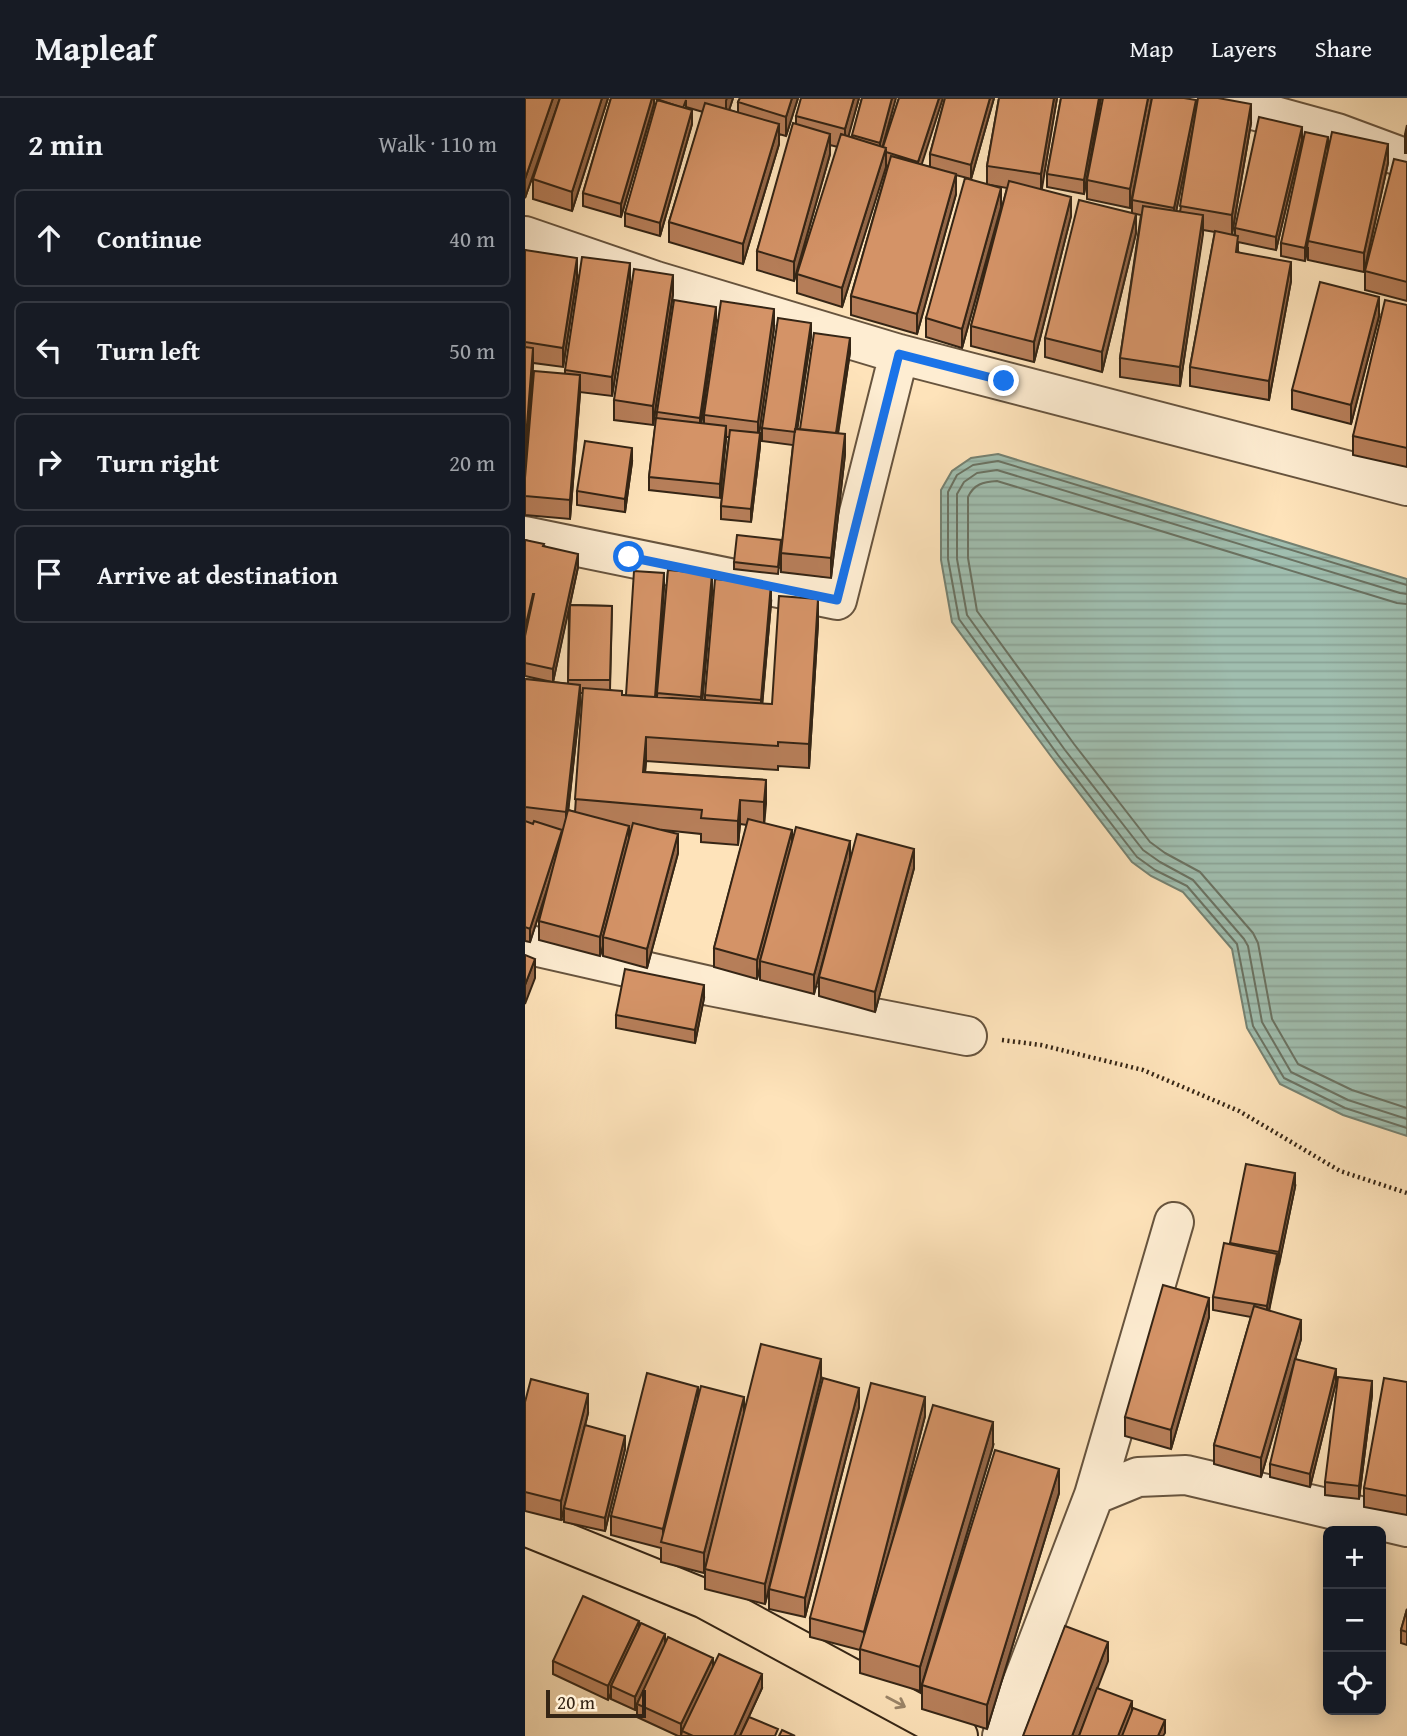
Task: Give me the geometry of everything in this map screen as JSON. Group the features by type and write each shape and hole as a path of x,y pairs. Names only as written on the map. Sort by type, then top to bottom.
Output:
{"main road":[{"path":"525,1526 705,1599 958,1736"},
{"path":"525,1545 576,1558 702,1614 901,1736"}],"street":[{"path":"1209,98 1337,133 1407,159"},
{"path":"525,236 656,281 899,354 1407,486"},
{"path":"525,536 837,600 899,354"},
{"path":"525,944 710,986 967,1036"},
{"path":"1002,1736 1094,1495 1174,1222"},
{"path":"1094,1495 1138,1477 1186,1475 1407,1527"}],"path":[{"path":"967,1036 1041,1045 1143,1070 1239,1111 1340,1171 1407,1193"}],"water":[{"path":"998,454 1407,579 1407,1136 1343,1115 1280,1084 1247,1028 1232,949 1183,892 1151,876 1132,862 952,622 941,560 941,490 952,471 971,458"}],"building":[{"path":"525,98 553,98 525,179"},
{"path":"560,98 602,98 572,192 533,179"},
{"path":"611,98 652,98 621,204 583,193"},
{"path":"740,98 792,98 786,117 738,102"},
{"path":"801,98 854,98 845,129 796,116"},
{"path":"862,98 892,98 880,143 852,135"},
{"path":"899,98 939,98 918,162 886,152 883,147"},
{"path":"945,98 990,98 971,165 930,154"},
{"path":"999,98 1054,98 1041,174 987,166"},
{"path":"1061,98 1099,98 1084,180 1047,174"},
{"path":"1103,98 1148,98 1130,189 1087,180"},
{"path":"1152,98 1196,100 1174,208 1132,200"},
{"path":"1198,98 1218,98 1251,104 1232,215 1180,206"},
{"path":"657,100 692,110 660,223 625,213"},
{"path":"705,103 779,124 743,244 669,222"},
{"path":"1259,117 1302,127 1276,237 1235,228"},
{"path":"793,123 830,134 794,262 757,251"},
{"path":"1305,132 1328,137 1305,248 1281,243"},
{"path":"1332,132 1388,144 1364,253 1308,241"},
{"path":"841,134 886,148 842,288 797,274"},
{"path":"891,156 956,174 917,314 851,296"},
{"path":"1394,159 1407,162 1407,282 1365,271"},
{"path":"965,178 1001,188 962,329 926,318"},
{"path":"1009,181 1071,197 1034,342 971,326"},
{"path":"1079,200 1136,214 1102,352 1045,338"},
{"path":"1143,206 1203,215 1180,367 1120,358"},
{"path":"1215,231 1238,236 1236,252 1291,262 1269,381 1190,367"},
{"path":"525,250 577,258 563,348 525,342"},
{"path":"582,257 630,263 612,377 565,370"},
{"path":"634,269 673,275 653,406 614,400"},
{"path":"1320,282 1379,297 1351,405 1292,390"},
{"path":"674,300 716,307 700,418 657,412"},
{"path":"1385,300 1407,305 1407,448 1353,436"},
{"path":"721,301 774,309 758,422 704,415"},
{"path":"778,318 811,323 795,432 762,428"},
{"path":"814,333 850,338 836,433 800,429"},
{"path":"525,347 533,348 525,450"},
{"path":"534,371 580,375 570,500 525,496"},
{"path":"656,418 726,426 720,484 649,477"},
{"path":"795,429 845,434 831,558 781,553"},
{"path":"730,430 760,433 751,509 721,506"},
{"path":"585,441 632,448 625,499 577,491"},
{"path":"737,535 781,540 778,567 734,562"},
{"path":"525,540 578,554 553,669 525,663 525,636 534,594 525,628"},
{"path":"668,570 712,574 701,697 657,693"},
{"path":"634,571 664,573 655,697 626,695"},
{"path":"715,579 771,584 761,700 705,695"},
{"path":"779,596 818,599 809,744 778,742 778,746 646,737 643,772 766,780 764,802 740,800 738,821 701,818 702,810 575,799 583,688 622,691 622,695 772,704"},
{"path":"570,605 612,606 610,680 568,680"},
{"path":"525,679 580,685 566,812 525,807"},
{"path":"568,810 629,826 600,937 539,921"},
{"path":"748,819 792,830 757,960 714,948"},
{"path":"525,821 533,824 534,821 562,830 530,929 525,927"},
{"path":"633,823 678,834 647,949 603,937"},
{"path":"796,827 850,841 814,975 760,961"},
{"path":"857,834 914,849 875,992 819,977"},
{"path":"525,955 535,959 525,985"},
{"path":"625,969 704,985 695,1030 616,1015"},
{"path":"1246,1164 1295,1173 1279,1252 1230,1243"},
{"path":"1224,1243 1277,1254 1267,1306 1213,1297"},
{"path":"1163,1285 1209,1298 1171,1430 1125,1417"},
{"path":"1254,1306 1301,1320 1261,1458 1214,1445"},
{"path":"761,1344 821,1359 765,1584 705,1569"},
{"path":"1295,1359 1336,1369 1310,1474 1270,1464"},
{"path":"647,1373 698,1387 663,1529 611,1516"},
{"path":"1338,1377 1372,1381 1359,1486 1325,1482"},
{"path":"823,1378 859,1388 805,1598 769,1589"},
{"path":"1384,1378 1407,1382 1407,1496 1364,1488"},
{"path":"531,1379 588,1394 561,1501 525,1492 525,1402"},
{"path":"871,1383 925,1397 864,1632 810,1618"},
{"path":"701,1386 744,1397 704,1553 661,1542"},
{"path":"933,1405 993,1422 920,1667 860,1649"},
{"path":"585,1425 625,1436 605,1518 564,1508"},
{"path":"995,1450 1059,1469 987,1705 922,1685"},
{"path":"583,1596 639,1621 608,1686 553,1661"},
{"path":"1407,1609 1407,1632 1401,1630"},
{"path":"641,1623 665,1634 635,1697 611,1686"},
{"path":"1065,1626 1108,1642 1072,1736 1023,1736"},
{"path":"668,1637 713,1658 681,1724 637,1704"},
{"path":"719,1654 762,1674 734,1736 693,1736 682,1731"},
{"path":"1097,1688 1132,1701 1118,1736 1079,1736"},
{"path":"1133,1708 1165,1720 1158,1736 1122,1736"},
{"path":"749,1717 778,1729 775,1736 740,1736"},
{"path":"782,1730 795,1736 779,1736"}],"route":[{"path":"629,557 837,600 899,354 1004,381"}]}
